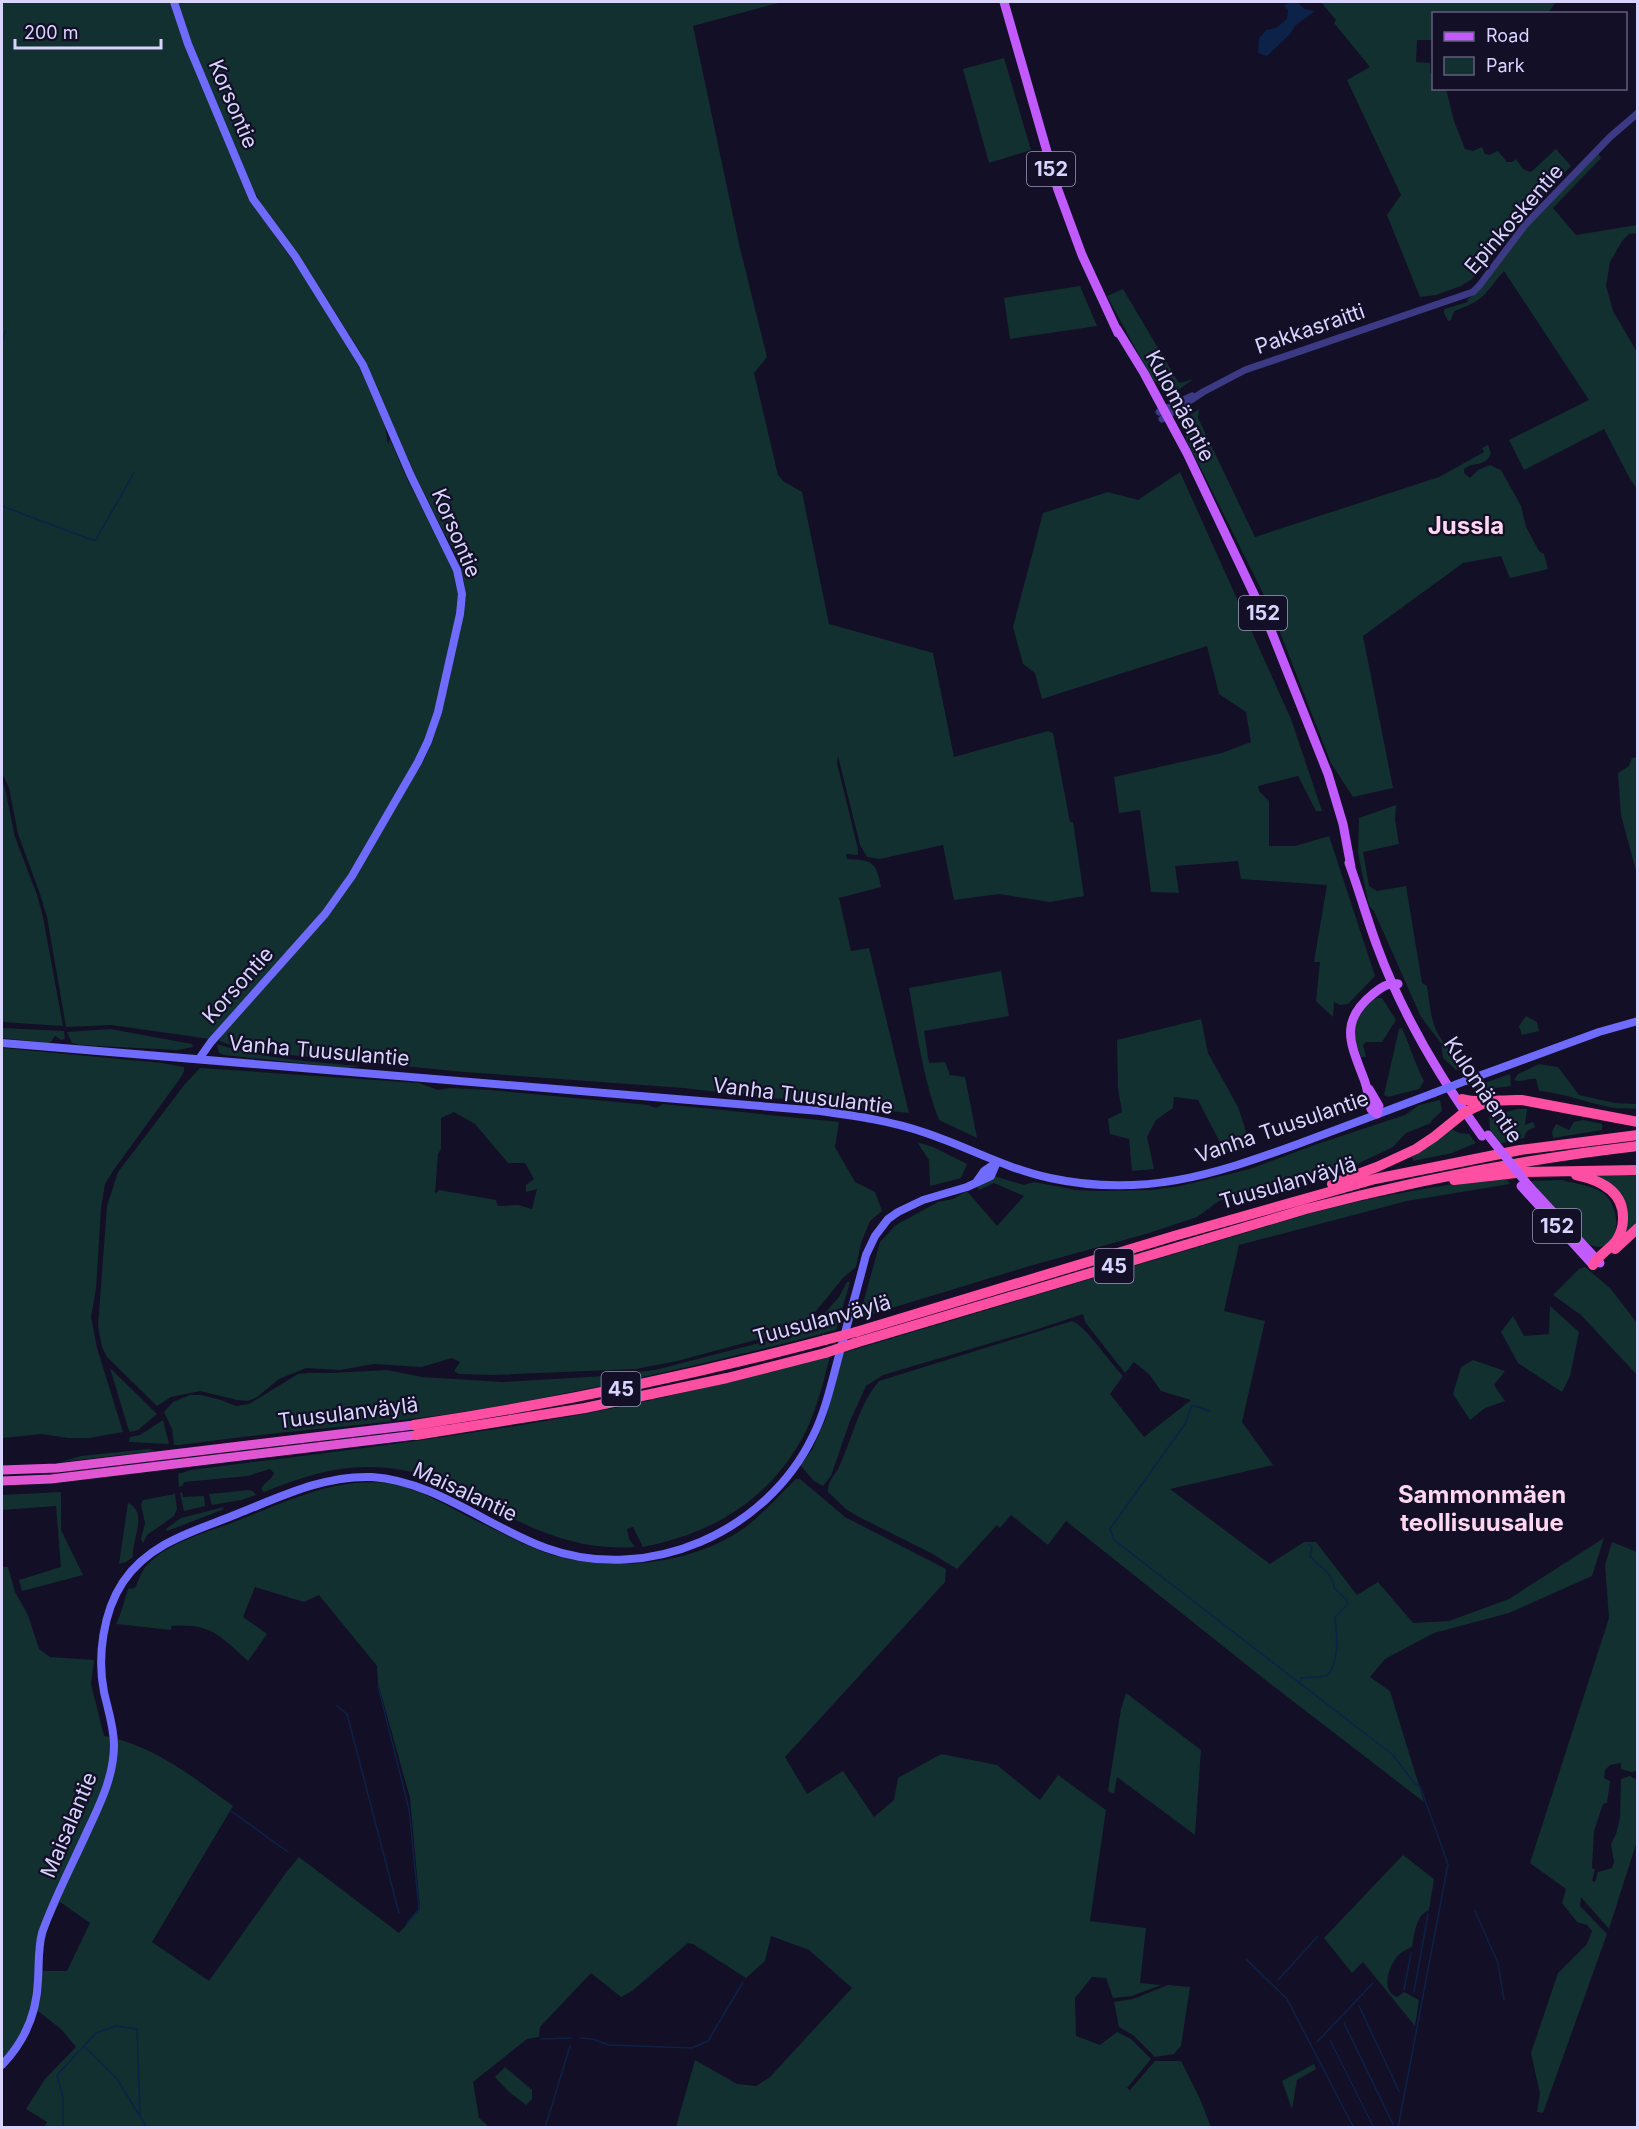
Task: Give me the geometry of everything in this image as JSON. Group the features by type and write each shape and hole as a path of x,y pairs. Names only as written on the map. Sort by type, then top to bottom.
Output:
{"highway":[{"path":"1462,1099 1471,1101 1522,1100 1638,1122"},
{"path":"1270,1208 1400,1156 1434,1137 1467,1111 1489,1101"},
{"name":"Tuusulanväylä","path":"2,1470 57,1468 415,1430 642,1385 724,1367 856,1332 1270,1208 1375,1179 1520,1150 1638,1135"},
{"name":"Tuusulanväylä","path":"2,1481 51,1479 585,1408 727,1378 825,1353 1373,1191 1523,1160 1638,1146"},
{"path":"1373,1191 1494,1175 1638,1170"},
{"path":"1552,1172 1575,1175 1599,1182 1614,1193 1621,1203 1623,1216 1621,1230 1615,1242 1597,1263"},
{"path":"1597,1263 1638,1228"}],"main road":[{"name":"Korsontie","path":"174,2 188,44 253,199 295,256 363,365 410,474 457,570 462,594 460,614 438,712 418,762 352,876 330,908 211,1042 199,1059"},
{"name":"Kulomäentie","path":"1004,2 1058,190 1082,255 1117,329 1187,453 1270,628 1308,729 1367,916 1421,1040 1485,1136 1525,1185 1597,1263"},
{"name":"Kulomäentie","path":"1396,985 1467,1111"},
{"path":"1377,1114 1379,1106 1366,1086 1352,1048 1350,1033 1353,1016 1367,998 1376,991 1396,985"},
{"name":"Vanha Tuusulantie","path":"2,1043 829,1112 880,1120 910,1128 997,1162 1050,1178 1090,1184 1152,1184 1232,1168 1599,1032 1638,1021"},
{"name":"Maisalantie","path":"2,2065 25,2037 30,2026 37,1999 38,1949 42,1933 99,1808 111,1772 114,1735 101,1673 104,1636 111,1606 119,1589 145,1557 176,1538 296,1491 331,1481 357,1478 384,1479 416,1486 546,1548 577,1556 609,1560 642,1558 670,1553 699,1544 754,1512 791,1473 808,1446 821,1417 866,1255 875,1236 888,1219 923,1200 975,1184 993,1174 997,1162"}],"street":[{"name":"Epinkoskentie","path":"1431,305 1466,295 1477,288 1525,225 1610,137 1638,113"},
{"name":"Pakkasraitti","path":"1163,414 1245,370 1431,305"}],"green space":[{"path":"2,2 170,2 181,36 240,177 275,236 312,287 360,368 385,426 388,444 390,439 406,477 454,569 460,590 459,608 436,710 427,738 375,833 324,914 210,1039 111,1025 66,1027 47,917 18,834 9,788 2,773"},
{"path":"178,2 782,2 693,26 739,244 767,357 754,373 778,475 783,481 802,492 829,624 933,653 954,757 1048,731 1053,733 1070,822 1073,822 1084,896 1050,902 999,894 954,900 943,845 880,859 867,857 860,845 838,756 837,763 858,849 858,855 846,854 847,859 867,861 872,864 881,887 839,898 851,951 869,948 909,1113 683,1088 464,1072 270,1053 247,1050 219,1041 227,1026 325,915 425,758 436,731 466,596 456,556 415,475 362,355 302,260 265,211 251,186 192,45"},
{"path":"1321,2 1556,2 1549,12 1432,12 1432,40 1417,40 1416,62 1430,63 1432,90 1446,90 1454,121 1465,149 1473,151 1482,147 1485,154 1489,155 1498,151 1507,162 1516,159 1523,169 1531,172 1556,149 1571,166 1517,222 1472,279 1461,286 1436,295 1420,297 1387,215 1401,195 1347,80 1370,67 1334,23 1336,20"},
{"path":"1004,58 1031,150 989,163 963,69"},
{"path":"1598,153 1601,158 1553,208 1576,235 1637,225 1637,233 1629,234 1622,241 1610,262 1606,286 1613,311 1637,352 1637,489 1604,429 1524,470 1509,440 1589,400 1504,271 1479,300 1454,311 1451,320 1448,321 1444,313 1444,309 1468,302 1467,300 1479,291 1527,227"},
{"path":"1080,286 1097,326 1010,339 1004,298"},
{"path":"1123,289 1177,380 1180,383 1193,379 1172,395 1152,379 1107,296"},
{"path":"1199,409 1198,418 1255,537 1439,477 1484,452 1482,448 1488,445 1491,453 1489,458 1483,463 1464,469 1464,473 1470,478 1478,470 1490,465 1501,470 1521,506 1526,527 1539,551 1544,554 1548,569 1510,578 1501,556 1463,563 1363,636 1393,788 1353,797 1331,763 1270,607 1186,439 1183,420"},
{"path":"1180,472 1291,719 1322,811 1316,811 1298,776 1258,786 1259,791 1269,801 1269,846 1295,846 1329,836 1375,976 1348,1004 1340,1005 1334,1002 1333,1017 1316,1001 1320,962 1314,962 1327,885 1241,879 1238,861 1175,866 1179,893 1151,892 1140,810 1119,813 1114,777 1222,753 1251,742 1246,712 1219,694 1207,646 1042,699 1035,673 1023,664 1013,627 1043,513 1108,492 1138,500"},
{"path":"1638,757 1637,875 1621,815 1618,773 1629,766 1632,758"},
{"path":"2,781 15,837 43,917 63,1026 2,1022"},
{"path":"1396,805 1395,820 1399,844 1363,852 1369,886 1377,891 1406,886 1422,983 1427,986 1433,1023 1449,1048 1470,1064 1456,1070 1443,1058 1441,1043 1421,1017 1374,911 1369,906 1358,853 1359,818"},
{"path":"1001,971 1009,1016 924,1031 929,1063 945,1062 950,1075 965,1077 977,1138 939,1120 925,1072 909,988"},
{"path":"1377,998 1382,998 1396,1020 1382,1042 1366,1042 1363,1045 1366,1057 1361,1057 1355,1023 1361,1009"},
{"path":"1526,1016 1537,1022 1539,1031 1522,1035 1519,1026"},
{"path":"1201,1019 1208,1053 1238,1107 1250,1143 1225,1152 1198,1100 1174,1097 1173,1108 1156,1120 1147,1137 1154,1169 1132,1171 1129,1139 1110,1134 1108,1119 1122,1112 1118,1088 1117,1040"},
{"path":"2,1028 64,1031 65,1039 61,1040 55,1036 50,1043 2,1038"},
{"path":"1402,1028 1424,1081 1419,1089 1388,1097 1384,1095 1399,1029"},
{"path":"110,1029 192,1044 193,1047 177,1050 80,1045 72,1043 67,1032"},
{"path":"217,1044 270,1056 360,1066 346,1068 224,1055 219,1053"},
{"path":"2,1048 184,1067 181,1077 105,1184 101,1208 96,1289 91,1317 97,1348 123,1432 89,1438 42,1434 2,1438"},
{"path":"1539,1064 1558,1067 1579,1095 1615,1103 1637,1104 1637,1109 1609,1107 1539,1091 1536,1079 1514,1080 1518,1074"},
{"path":"200,1068 419,1083 438,1090 450,1088 490,1090 648,1105 656,1108 663,1104 839,1122 835,1147 855,1182 875,1192 882,1211 870,1221 861,1243 856,1267 843,1278 807,1322 793,1330 677,1361 636,1369 493,1375 459,1374 454,1371 460,1362 452,1358 422,1367 374,1364 340,1370 306,1368 279,1379 257,1397 248,1401 200,1391 171,1397 157,1406 107,1357 102,1347 98,1326 107,1206 118,1172 185,1084","holes":["454,1112 475,1124 508,1163 525,1163 534,1179 526,1185 526,1192 537,1189 532,1209 518,1205 498,1206 496,1200 439,1190 435,1194 438,1154 441,1149 441,1118"]},
{"path":"1510,1074 1511,1086 1477,1090 1476,1086"},
{"path":"1440,1100 1442,1111 1431,1123 1406,1133 1393,1147 1336,1174 1317,1172 1219,1201 1197,1217 1146,1234 1033,1265 859,1318 880,1242 896,1225 938,1202 953,1199 967,1191 997,1226 1024,1196 994,1183 979,1190 977,1187 994,1176 1024,1185 1034,1182 1076,1190 1151,1190 1180,1186 1250,1169 1405,1115 1419,1105"},
{"path":"1527,1109 1525,1125 1533,1122 1535,1127 1527,1131 1524,1138 1499,1144 1490,1130 1489,1116"},
{"path":"1583,1120 1602,1124 1602,1130 1553,1138 1552,1132 1556,1124 1569,1130 1574,1122"},
{"path":"1451,1129 1469,1134 1476,1143 1452,1153 1413,1161 1412,1155"},
{"path":"917,1142 933,1147 967,1164 961,1178 930,1186 929,1160"},
{"path":"1583,1175 1637,1176 1637,1225 1621,1241 1618,1194"},
{"path":"1504,1177 1510,1184 1407,1201 1239,1245 1224,1311 1265,1321 1242,1422 1273,1465 1170,1489 1270,1564 1304,1542 1316,1542 1357,1595 1378,1582 1413,1623 1449,1621 1509,1599 1604,1538 1592,1576 1509,1613 1434,1633 1385,1659 1370,1677 1390,1691 1424,1802 1268,1682 1066,1521 1048,1545 1011,1515 1000,1528 997,1525 957,1569 931,1553 857,1516 828,1492 830,1482 839,1467 861,1411 879,1381 1072,1321 1091,1337 1123,1376 1110,1394 1144,1437 1191,1400 1161,1391 1149,1374 1134,1362 1125,1373 1085,1322 1083,1314 883,1375 866,1386 850,1421 831,1476 823,1486 814,1481 801,1466 812,1450 826,1418 843,1353 1312,1213 1408,1192"},
{"path":"1562,1180 1594,1188 1608,1198 1613,1206 1616,1223 1615,1232 1607,1245 1599,1247 1585,1243 1530,1181"},
{"path":"1585,1267 1610,1288 1637,1323 1637,1375 1581,1315 1553,1295 1579,1269"},
{"path":"847,1282 850,1282 836,1330 654,1375 515,1403 433,1416 180,1445 174,1445 172,1429 164,1412 173,1402 190,1395 201,1395 236,1406 249,1404 298,1374 308,1373 387,1370 422,1377 503,1382 604,1376 655,1370 810,1330 839,1297"},
{"path":"1550,1306 1579,1332 1570,1376 1562,1392 1518,1363 1501,1332 1513,1316 1524,1336 1549,1334"},
{"path":"830,1356 817,1403 806,1431 792,1455 776,1475 739,1509 717,1522 669,1541 643,1547 633,1527 627,1529 629,1539 635,1547 589,1545 547,1534 435,1481 403,1470 366,1467 332,1470 298,1479 264,1492 261,1489 274,1473 270,1469 248,1476 184,1482 179,1487 178,1474 191,1470 430,1439 573,1416 670,1396"},
{"path":"1473,1360 1505,1371 1494,1385 1505,1401 1485,1408 1470,1420 1453,1394 1461,1367"},
{"path":"110,1368 157,1414 138,1430 130,1432 128,1428"},
{"path":"163,1420 169,1444 129,1442 130,1437 140,1435"},
{"path":"149,1449 156,1451 60,1462 81,1456"},
{"path":"796,1479 800,1479 845,1517 946,1569 945,1582 785,1757 807,1794 843,1771 874,1817 894,1800 898,1778 941,1754 997,1765 1040,1800 1058,1775 1106,1810 1090,1921 1146,1928 1140,1983 1161,1985 1132,1996 1113,1998 1106,1978 1092,1977 1075,1998 1076,2036 1100,2045 1117,2032 1131,2039 1151,2059 1127,2088 1130,2090 1155,2061 1181,2061 1211,2127 676,2127 695,2060 737,2084 756,2086 770,2077 852,1988 809,1950 771,1936 765,1961 746,1978 688,1943 632,1991 621,1997 591,1973 540,2027 539,2037 527,2039 473,2082 479,2118 489,2127 44,2127 47,2122 26,2109 45,2079 76,2047 61,2029 38,2011 23,2041 2,2068 2,1567 8,1567 15,1592 28,1615 39,1649 50,1657 94,1660 91,1684 104,1736 122,1740 156,1754 188,1773 233,1806 152,1942 209,1981 299,1857 399,1933 420,1909 410,1798 378,1683 377,1666 319,1595 304,1602 255,1587 243,1617 267,1634 248,1661 222,1638 206,1629 171,1626 171,1630 116,1624 128,1589 135,1588 144,1569 156,1557 186,1540 305,1494 345,1484 365,1482 385,1483 411,1489 526,1545 558,1557 591,1563 638,1563 684,1555 728,1538 754,1521","holes":["60,1902 90,1923 67,1971 43,1971 46,1935"]},
{"path":"249,1490 256,1495 212,1505 209,1494"},
{"path":"61,1492 61,1530 83,1575 22,1591 19,1580 61,1567 56,1506 2,1510 2,1495"},
{"path":"182,1492 183,1497 204,1496 205,1506 184,1511 180,1493"},
{"path":"175,1494 177,1509 174,1516 147,1535 143,1543 141,1539 145,1523 141,1505 143,1500"},
{"path":"128,1503 137,1513 138,1527 133,1557 119,1564"},
{"path":"224,1507 222,1510 167,1531 166,1529 181,1518"},
{"path":"1612,1542 1637,1552 1637,1771 1621,1769 1621,1763 1610,1765 1605,1770 1604,1778 1610,1781 1607,1803 1603,1804 1594,1831 1592,1868 1595,1870 1592,1881 1595,1882 1598,1872 1612,1868 1614,1862 1611,1844 1620,1818 1621,1779 1630,1776 1637,1780 1637,1841 1609,1929 1581,1897 1580,1906 1607,1934 1543,2113 1537,2112 1540,2094 1531,2053 1558,1973 1587,1944 1592,1931 1587,1925 1577,1922 1562,1903 1566,1889 1530,1863 1609,1618 1605,1565"},
{"path":"1126,1693 1201,1750 1195,1835 1117,1777 1114,1794 1108,1791 1121,1709"},
{"path":"1403,1855 1434,1879 1429,1910 1418,1921 1412,1947 1396,1958 1387,1979 1392,1994 1397,1997 1404,1992 1419,2000 1415,2026 1363,1962 1352,1973 1324,1938"},
{"path":"1168,1985 1190,1987 1181,2046 1174,2054 1155,2057 1133,2035 1119,2027 1114,2002 1133,1999"},
{"path":"1314,2064 1316,2069 1297,2080 1292,2109 1282,2081"},
{"path":"505,2067 532,2090 532,2099 526,2105 495,2077"}],"water":[{"path":"1288,3 1298,3 1305,9 1315,11 1295,26 1290,34 1267,56 1258,53 1259,38 1266,30 1276,28 1287,19 1288,10 1284,6"}],"waterway":[{"path":"2,340 6,331"},
{"path":"2,506 95,541 134,473"},
{"path":"1210,1411 1192,1405 1185,1424 1110,1529 1114,1540 1393,1755 1415,1784 1420,1786 1448,1864 1398,2128"},
{"path":"1299,1684 1301,1678 1327,1676 1331,1670 1337,1648 1335,1617 1348,1604 1334,1588 1328,1574 1310,1556 1312,1547 1309,1544"},
{"path":"378,1686 409,1809 419,1909 407,1923"},
{"path":"337,1706 347,1714 399,1913"},
{"path":"231,1811 288,1852"},
{"path":"1475,1911 1498,1963 1504,2000"},
{"path":"1414,1992 1428,1914"},
{"path":"1278,1980 1318,1936"},
{"path":"1404,1990 1411,1953"},
{"path":"1246,1959 1287,1999 1354,2128"},
{"path":"580,2038 593,2039 609,2045 692,2048 708,2041 743,1982"},
{"path":"1317,2042 1373,1983"},
{"path":"1359,2006 1399,2091"},
{"path":"1344,2023 1393,2124"},
{"path":"63,2128 63,2098 57,2075 96,2033 116,2026 137,2029 140,2115"},
{"path":"541,2039 571,2038"},
{"path":"1330,2040 1374,2128"},
{"path":"84,2046 117,2079 147,2128"},
{"path":"545,2128 570,2046"}],"district":[{"name":"Jussla","path":"1466,526"},
{"name":"Sammonmäen teollisuusalue","path":"1482,1509"}]}
